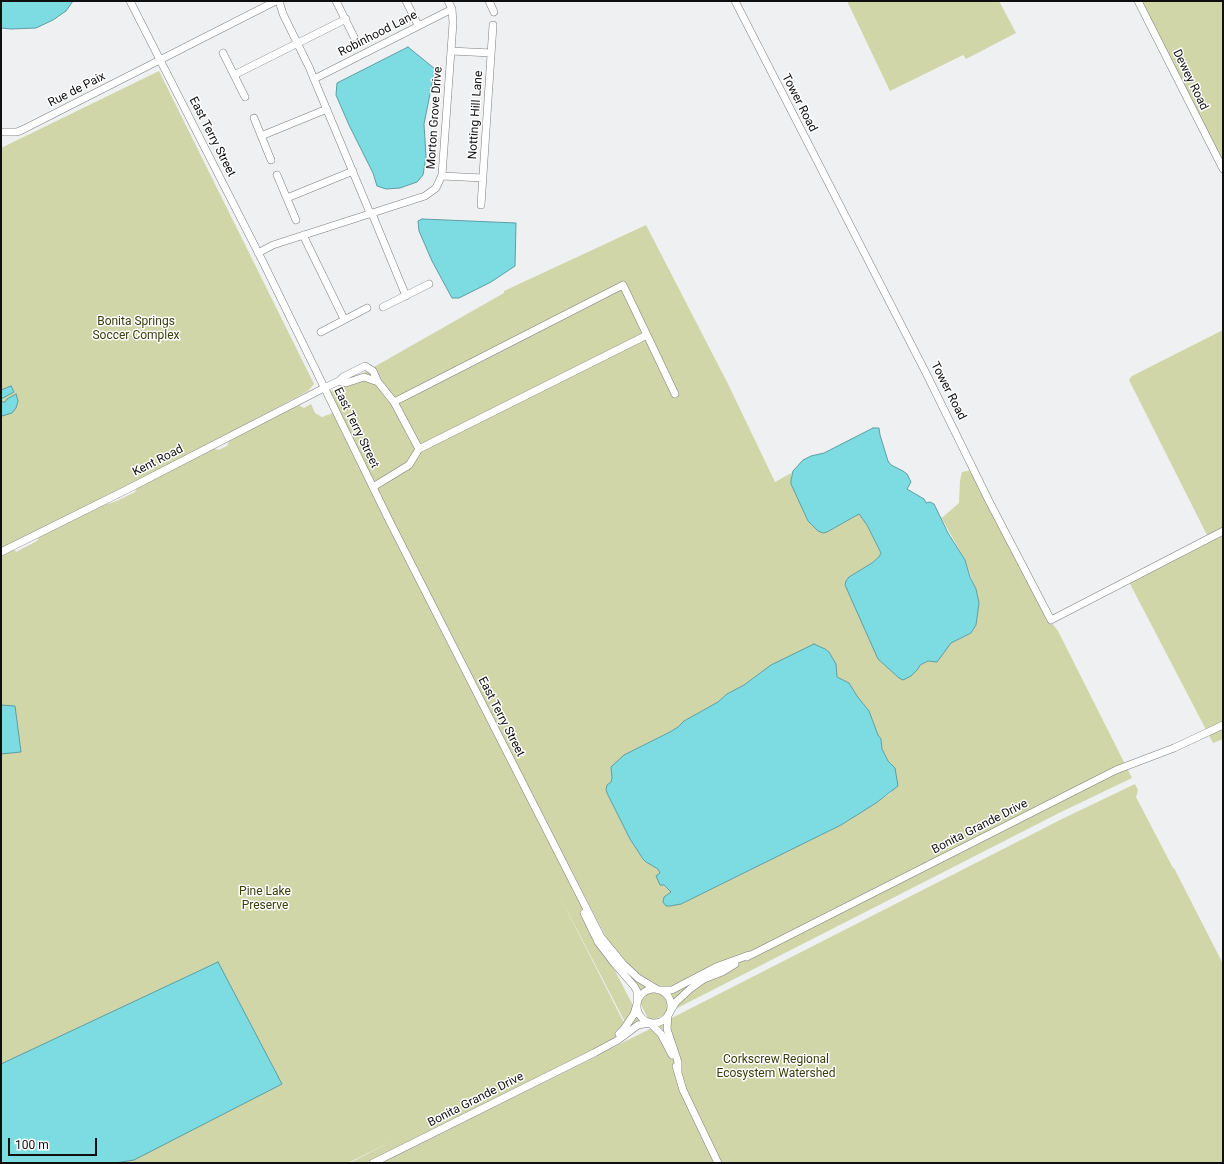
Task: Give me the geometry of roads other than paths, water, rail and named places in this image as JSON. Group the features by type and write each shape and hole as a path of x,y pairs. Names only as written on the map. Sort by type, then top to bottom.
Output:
{"street":[{"name":"East Terry Street","path":"130,1 258,252 373,487 601,937 610,949 638,978 658,990"},
{"name":"Rue de Paix","path":"1,132 17,132 24,129 276,1"},
{"path":"279,1 283,14 314,79 406,296"},
{"path":"336,1 354,37"},
{"path":"406,1 418,25"},
{"name":"Morton Grove Drive","path":"258,252 273,245 425,196 436,188 442,176 453,23 452,9 448,1"},
{"path":"489,1 494,12"},
{"name":"Tower Road","path":"735,1 1051,620 1223,531"},
{"name":"Dewey Road","path":"1138,1 1223,170"},
{"name":"Robinhood Lane","path":"314,79 452,9"},
{"path":"234,75 346,19"},
{"name":"Notting Hill Lane","path":"481,206 493,25"},
{"path":"451,50 491,53"},
{"path":"223,53 245,97"},
{"path":"261,136 327,109"},
{"path":"254,118 271,160"},
{"path":"287,198 353,171"},
{"path":"277,175 296,220"},
{"path":"442,176 483,178"},
{"path":"303,235 344,320"},
{"path":"383,307 429,284"},
{"path":"394,402 623,285 675,394"},
{"path":"321,332 367,308"},
{"path":"373,487 409,465 419,449 646,335"},
{"path":"339,381 343,377 364,366 372,370 378,382 394,402 419,449"},
{"path":"369,379 372,370"},
{"path":"339,381 346,383 364,377 378,382"},
{"name":"Kent Road","path":"1,552 339,381"},
{"name":"Bonita Grande Drive","path":"668,1015 676,1002 704,979 722,972 750,955 1116,770 1174,748 1223,725"},
{"name":"East Terry Street","path":"564,863 586,918 598,942 634,986 637,991 637,1004"},
{"name":"Bonita Grande Drive","path":"658,990 672,990 716,967 750,955"},
{"path":"678,1071 678,1062 667,1029 668,1015 671,1008 669,998 664,993 651,989 640,997 637,1004 638,1011 641,1017 650,1023 664,1039 678,1071 682,1090 718,1163"},
{"name":"Bonita Grande Drive","path":"591,1054 598,1046 613,1039 624,1029 634,1014 637,1004"},
{"path":"650,1023 661,1022 668,1015"},
{"name":"Bonita Grande Drive","path":"373,1163 618,1040 638,1025 650,1023"}],"water":[{"path":"1,1 73,1 66,11 53,20 36,28 11,29 1,28"},
{"path":"408,47 435,69 424,124 426,157 423,175 417,182 400,188 386,189 377,186 373,173 336,95 337,83"},
{"path":"422,219 516,223 515,266 491,282 459,298 452,298 432,261 419,231 418,221"},
{"path":"11,386 14,392 1,399 1,390"},
{"path":"16,394 18,401 16,408 12,413 2,416 1,400 2,402 5,402 7,399"},
{"path":"873,428 879,428 888,461 891,465 907,474 911,482 907,489 924,499 926,503 930,502 934,504 948,533 965,560 970,577 976,589 979,603 976,625 971,633 951,643 937,662 928,661 920,665 911,676 903,680 878,659 845,585 849,577 872,563 881,553 867,525 859,514 827,532 823,533 818,531 808,521 791,484 793,471 803,460 811,456 824,453"},
{"path":"814,644 829,652 836,664 837,677 849,683 869,711 881,739 882,749 888,761 895,768 898,786 876,803 841,825 681,904 666,906 663,902 664,897 671,892 664,885 660,885 656,876 660,873 658,869 643,859 630,839 606,790 607,785 611,782 612,778 611,767 624,755 670,732 684,721 718,702 727,694 744,685 771,665"},
{"path":"1,705 15,706 21,752 1,754"},
{"path":"218,962 282,1084 134,1160 115,1163 1,1163 1,1064"}],"park label":[{"name":"Bonita Springs Soccer Complex","path":"136,329"},
{"name":"Pine Lake Preserve","path":"265,899"},
{"name":"Corkscrew Regional Ecosystem Watershed","path":"776,1067"}]}
